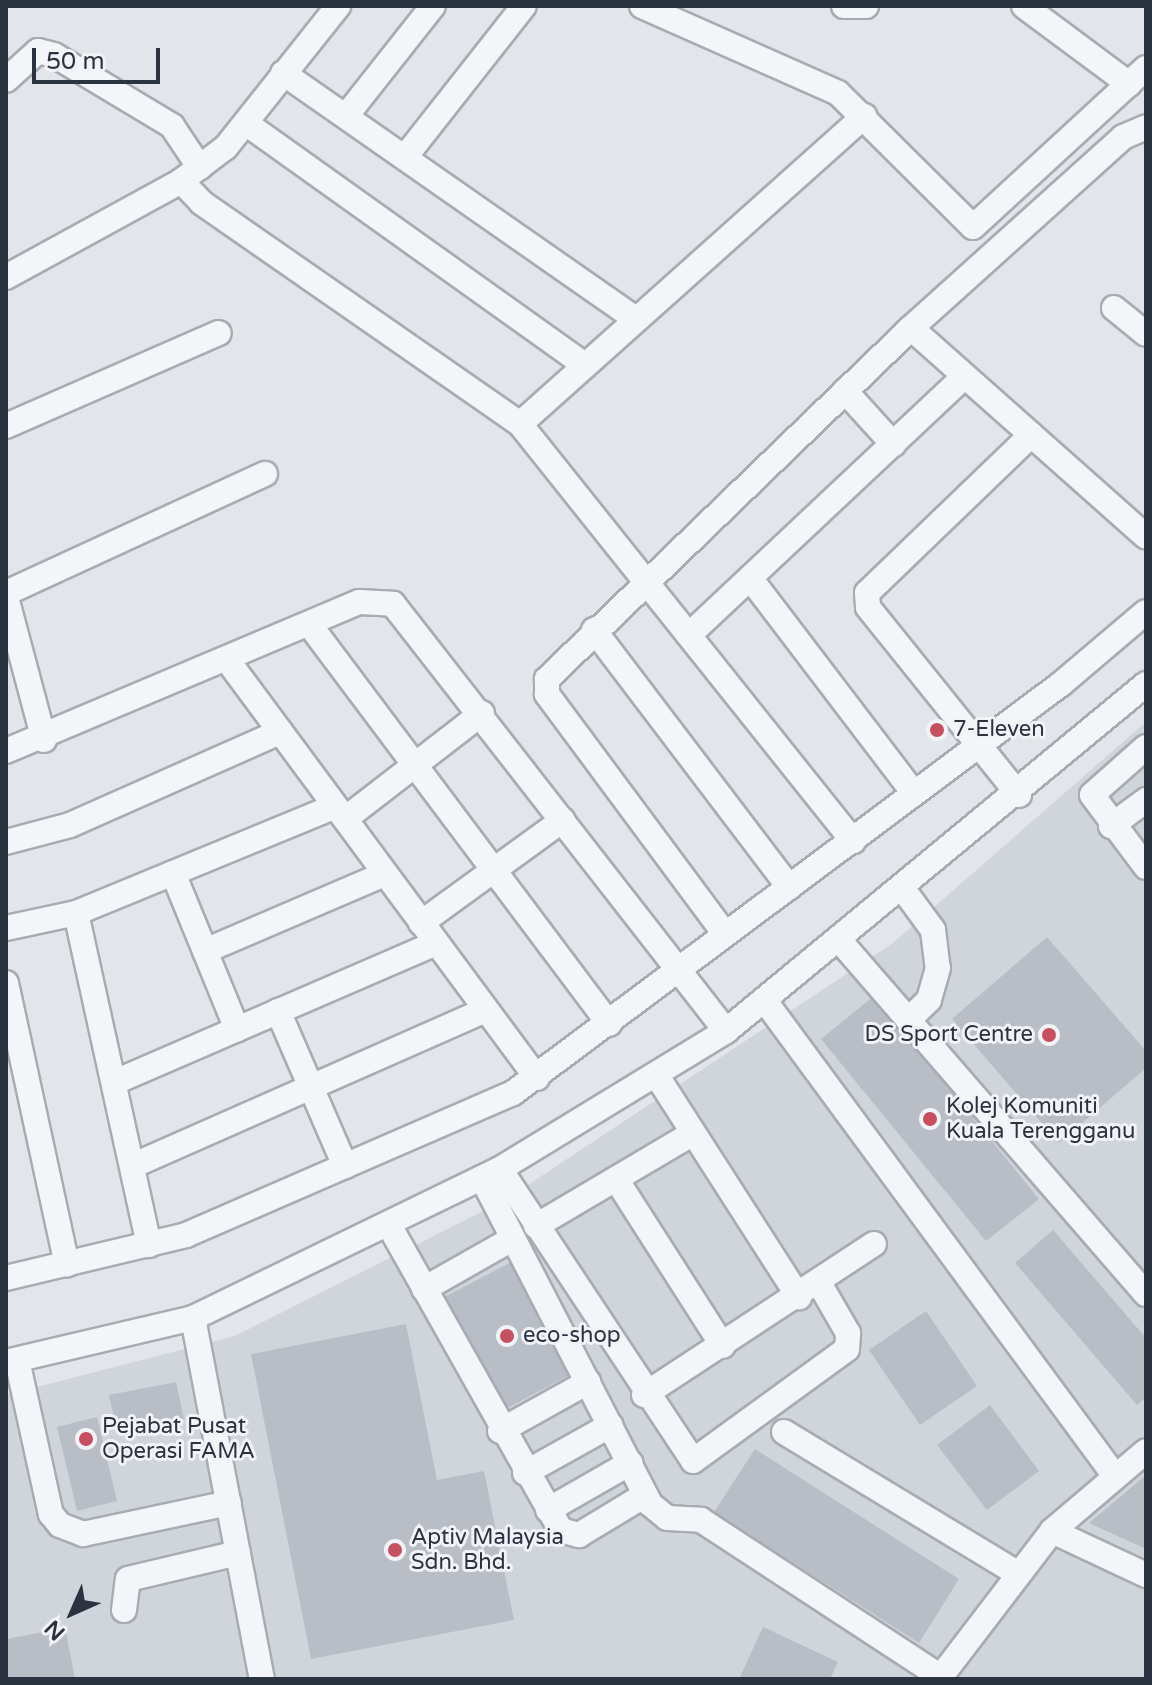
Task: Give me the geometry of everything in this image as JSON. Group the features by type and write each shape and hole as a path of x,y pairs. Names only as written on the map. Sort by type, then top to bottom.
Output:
{"street":[{"path":"6,277 191,174 247,124 283,73 338,6"},
{"path":"346,116 433,6"},
{"path":"405,157 524,6"},
{"path":"642,6 815,79 864,116 973,227 1138,76 1024,6"},
{"path":"844,6 866,6"},
{"path":"6,80 38,51 54,55 172,126 202,203 520,424 853,841"},
{"path":"283,73 634,318"},
{"path":"520,424 634,318 864,116"},
{"path":"247,124 584,364"},
{"path":"725,934 547,694 553,669 911,328 1123,137 1146,127"},
{"path":"1114,308 1146,334"},
{"path":"911,328 1146,537"},
{"path":"6,426 219,333"},
{"path":"689,635 965,376"},
{"path":"845,391 893,444"},
{"path":"1019,795 868,607 867,593 1031,435"},
{"path":"44,740 6,595 265,474"},
{"path":"750,578 914,793"},
{"path":"6,751 44,740 359,602 393,604 482,713 563,820 692,961 726,1031"},
{"path":"6,1278 149,1245 345,1166 537,1078 853,841 1146,612"},
{"path":"309,624 609,1024"},
{"path":"594,630 789,887"},
{"path":"228,661 537,1078"},
{"path":"229,1503 83,1534 60,1525 51,1514 12,1361 193,1318 390,1227 491,1174 657,1076 726,1031 840,941 1019,795 1146,684"},
{"path":"6,928 76,913 173,873 340,812 414,764 482,713"},
{"path":"6,842 70,825 280,732"},
{"path":"1146,747 1092,795 1111,826 1146,867"},
{"path":"1111,826 1146,800"},
{"path":"421,923 563,820"},
{"path":"173,873 237,1029"},
{"path":"205,951 385,874"},
{"path":"903,889 933,930 938,968 929,1000 908,1020"},
{"path":"76,913 149,1245"},
{"path":"840,941 1146,1294"},
{"path":"115,1082 436,943"},
{"path":"6,983 67,1264"},
{"path":"765,1001 1105,1484"},
{"path":"132,1166 486,1010"},
{"path":"278,1011 345,1166"},
{"path":"491,1174 536,1226 685,1457 701,1461 847,1349 848,1333 809,1290 693,1133 657,1076"},
{"path":"536,1226 693,1133"},
{"path":"491,1174 512,1239 645,1495 659,1514 701,1520 941,1678 1015,1572 1052,1531 1146,1451"},
{"path":"616,1179 723,1346"},
{"path":"390,1227 500,1431 548,1510 568,1536 579,1535 645,1495"},
{"path":"424,1289 512,1239"},
{"path":"644,1395 809,1290 874,1244"},
{"path":"193,1318 262,1679"},
{"path":"500,1431 588,1382"},
{"path":"525,1473 611,1425"},
{"path":"784,1432 1015,1572"},
{"path":"548,1510 630,1463"},
{"path":"1052,1531 1146,1575"},
{"path":"124,1610 128,1579 238,1553"}],"shaded area":[{"path":"1146,722 1146,1679 6,1679 6,1395 235,1336 507,1199 893,943"}],"building":[{"name":"DS Sport Centre","path":"1047,937 1146,1051 1146,1068 1059,1143 952,1019"},
{"name":"Kolej Komuniti Kuala Terengganu","path":"874,996 1039,1199 986,1241 821,1039"},
{"path":"1053,1230 1146,1338 1146,1397 1137,1405 1015,1263"},
{"name":"eco-shop","path":"517,1259 577,1371 498,1413 437,1301"},
{"path":"926,1311 977,1386 920,1425 869,1350"},
{"name":"Aptiv Malaysia Sdn. Bhd.","path":"406,1324 437,1480 484,1471 514,1620 311,1659 251,1354"},
{"path":"176,1382 184,1419 117,1433 109,1395"},
{"path":"990,1405 1039,1471 987,1510 937,1445"},
{"path":"97,1417 117,1501 77,1511 57,1427"},
{"path":"755,1449 959,1579 919,1643 714,1512"},
{"path":"1146,1475 1146,1549 1089,1523"},
{"path":"763,1627 838,1662 830,1679 739,1679"},
{"path":"65,1628 75,1679 6,1679 6,1639"}],"place":[{"name":"7-Eleven","path":"937,730"},
{"name":"DS Sport Centre","path":"1049,1035"},
{"name":"Kolej Komuniti Kuala Terengganu","path":"930,1119"},
{"name":"eco-shop","path":"507,1336"},
{"name":"Pejabat Pusat Operasi FAMA","path":"86,1439"},
{"name":"Aptiv Malaysia Sdn. Bhd.","path":"395,1550"}]}
